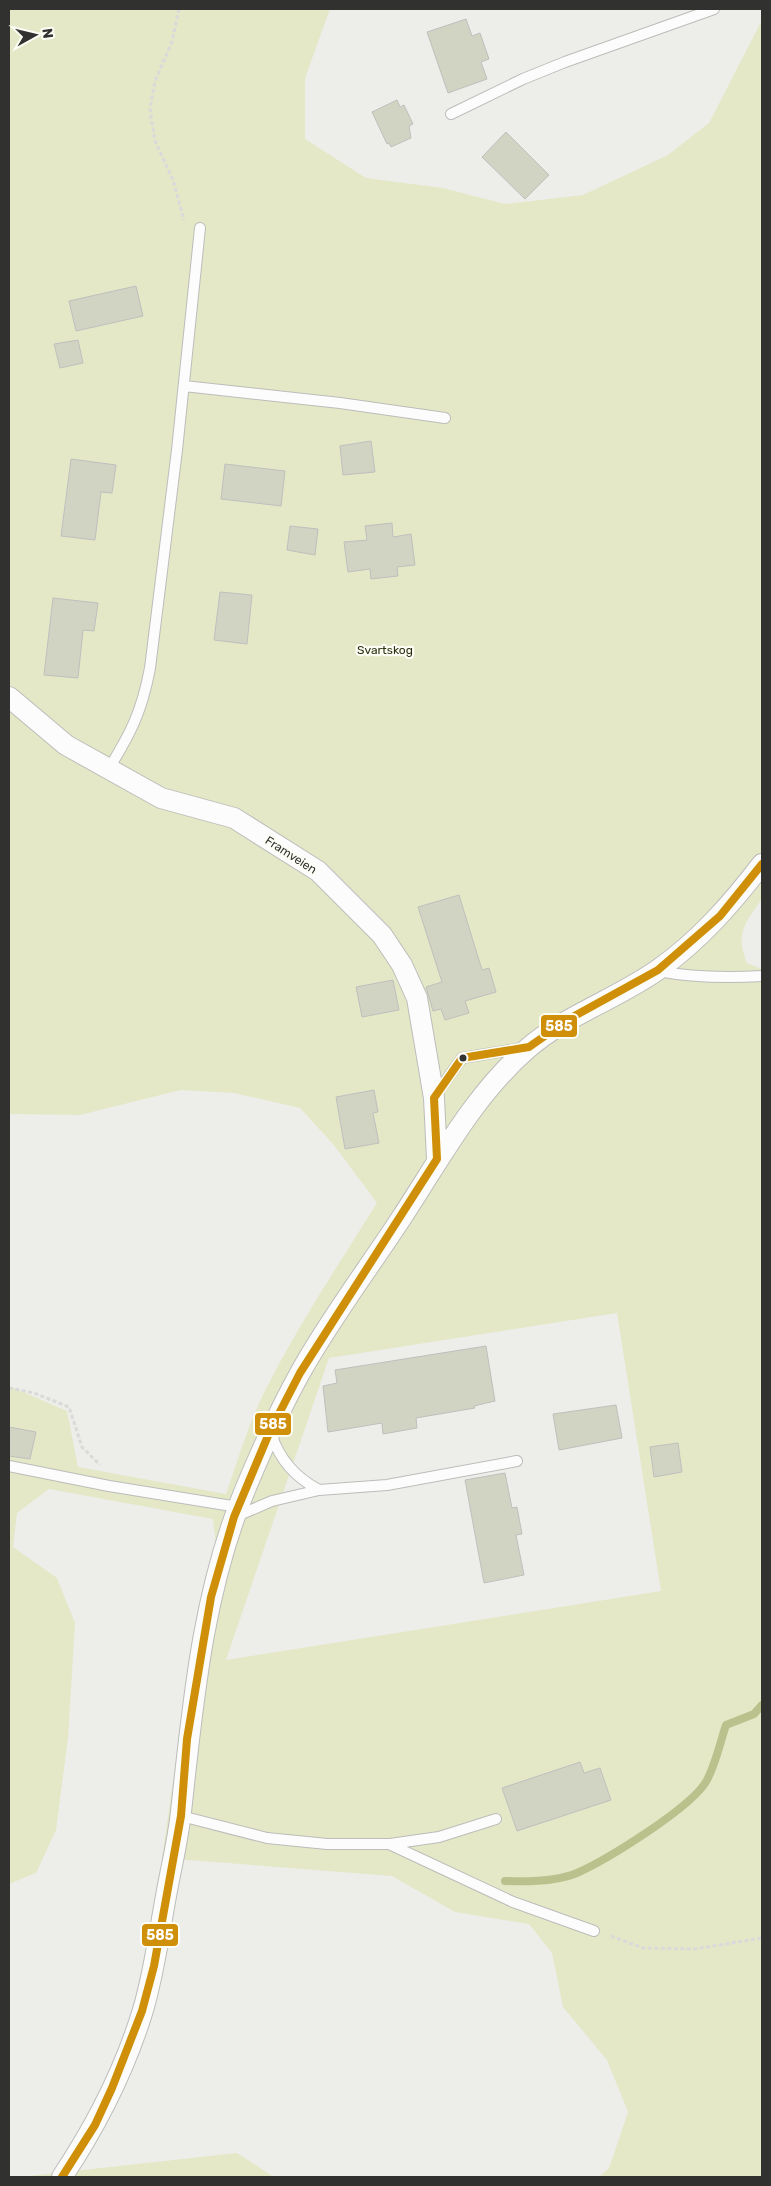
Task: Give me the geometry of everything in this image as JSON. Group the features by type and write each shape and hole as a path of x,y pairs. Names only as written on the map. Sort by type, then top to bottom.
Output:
{"street":[{"name":"Framveien","path":"9,697 66,745 108,770 161,798 234,818 318,872 382,935 402,965 417,998 434,1098 437,1159"},
{"path":"62,2177 102,2110 128,2051 142,2011 154,1966 181,1816 188,1739 211,1597 236,1512 270,1431 300,1373 437,1159 488,1092 529,1046 569,1020 658,970 720,916 762,864"}],"lane":[{"path":"451,114 523,79 565,62 714,9"},
{"path":"108,770 131,732 144,701 150,668 184,386 200,228"},
{"path":"184,386 340,403 445,418"},
{"path":"658,970 685,976 721,978 762,976"},
{"path":"434,1098 462,1058 529,1046"},
{"path":"270,1431 280,1453 292,1471 319,1490"},
{"path":"9,1466 236,1512 319,1490 386,1486 518,1461"},
{"path":"181,1816 267,1838 327,1844 389,1844 438,1837 496,1820"},
{"path":"389,1844 513,1902 594,1930"}],"path":[{"path":"179,9 172,42 155,81 150,109 155,141 173,180 186,227"},
{"path":"9,1388 34,1393 69,1407 82,1447 102,1467 112,1487"},
{"path":"594,1930 643,1948 695,1949 762,1938"}],"green space":[{"name":"Svartskog","path":"9,9 330,9 305,78 305,139 366,178 443,188 505,204 583,195 668,155 709,123 762,20 762,899 747,922 742,936 742,944 747,963 762,969 762,2177 599,2177 609,2168 628,2112 607,2060 563,2007 552,1953 529,1924 455,1912 392,1876 162,1858 189,1671 216,1546 213,1519 49,1489 17,1513 13,1547 57,1578 75,1623 68,1738 56,1830 36,1873 9,1884 9,1386 67,1411 78,1467 226,1494 250,1424 262,1396 307,1314 377,1203 333,1144 300,1108 234,1093 181,1090 80,1115 9,1114","holes":["617,1313 661,1591 226,1660 329,1358"]},
{"path":"237,2153 274,2177 19,2177"}],"building":[{"path":"466,19 472,36 480,33 489,59 481,62 487,79 448,93 427,32"},
{"path":"397,100 400,107 404,105 413,124 409,126 411,138 391,147 389,143 387,144 372,112"},
{"path":"506,132 549,175 525,199 482,157"},
{"path":"136,286 143,316 76,331 69,301"},
{"path":"78,340 83,363 60,368 54,344"},
{"path":"371,441 375,472 343,475 340,446"},
{"path":"71,459 116,465 112,493 101,492 95,540 61,536"},
{"path":"225,464 285,471 281,506 221,499"},
{"path":"392,523 393,537 411,534 415,565 397,567 398,576 371,579 370,569 348,572 344,542 367,540 365,526"},
{"path":"290,526 318,529 315,555 287,550"},
{"path":"220,592 252,595 247,644 214,640"},
{"path":"53,598 98,603 94,631 83,630 78,678 44,675"},
{"path":"459,895 482,970 489,968 496,992 465,1001 469,1013 445,1020 441,1009 433,1011 426,987 442,982 418,907"},
{"path":"393,980 399,1010 362,1017 356,987"},
{"path":"374,1090 378,1112 373,1113 379,1143 345,1149 336,1097"},
{"path":"486,1346 495,1401 474,1406 475,1408 416,1418 417,1428 383,1434 382,1423 328,1432 323,1386 337,1383 335,1370"},
{"path":"616,1405 622,1438 559,1450 553,1414"},
{"path":"9,1427 36,1432 30,1459 9,1456"},
{"path":"678,1443 682,1472 654,1477 650,1447"},
{"path":"505,1473 512,1508 517,1507 522,1534 516,1535 524,1575 484,1583 465,1480"},
{"path":"580,1762 584,1773 600,1768 611,1800 517,1831 502,1788"}],"waterway":[{"path":"505,1881 541,1881 569,1876 608,1857 648,1832 699,1791 710,1773 726,1725 754,1714 762,1705"}],"transit line":[{"name":"585","path":"62,2177 95,2125 112,2088 142,2011 154,1966 181,1816 187,1739 211,1597 234,1517 270,1431 300,1373 437,1159 434,1098 462,1058 529,1047 569,1019 658,970 720,916 762,864"}]}
